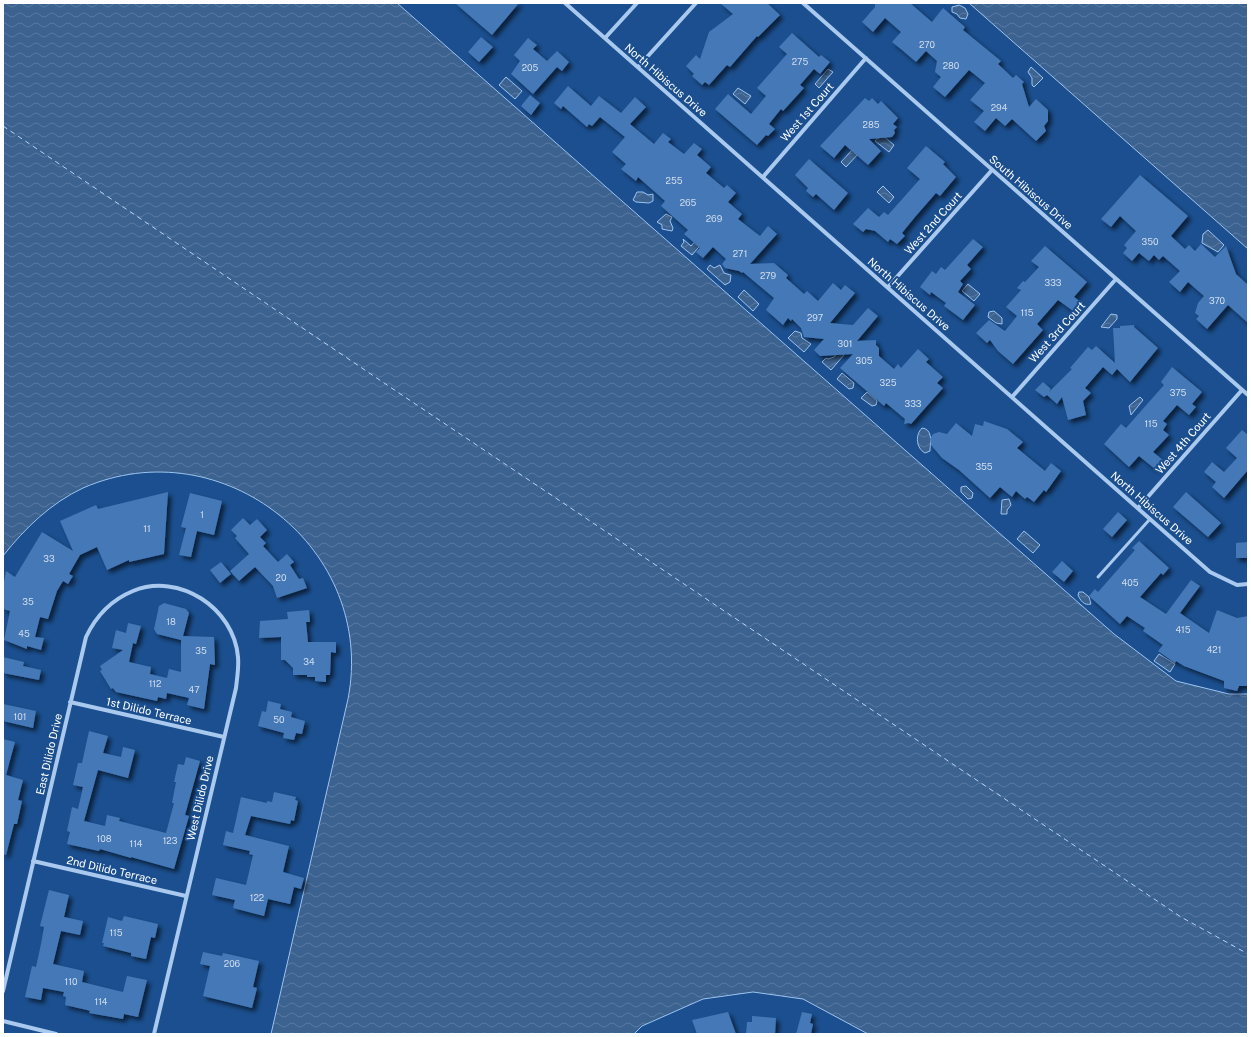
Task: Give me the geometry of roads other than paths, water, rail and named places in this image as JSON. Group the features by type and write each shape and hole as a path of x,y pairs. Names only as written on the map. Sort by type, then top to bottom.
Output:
{"street":[{"name":"North Hibiscus Drive","path":"565,3 1210,572 1237,585 1248,584"},
{"path":"605,38 637,3"},
{"path":"638,67 696,3"},
{"name":"South Hibiscus Drive","path":"803,3 1248,395"},
{"name":"West 1st Court","path":"763,177 866,58"},
{"name":"West 2nd Court","path":"888,287 992,170"},
{"name":"West 3rd Court","path":"1012,396 1116,279"},
{"name":"West 4th Court","path":"1138,508 1242,390"},
{"name":"East Dilido Drive","path":"3,991 86,637 94,621 107,606 123,596 141,588 161,587 182,590"},
{"name":"West Dilido Drive","path":"154,1034 238,676 236,647 228,626 216,609 200,598 182,590"},
{"name":"1st Dilido Terrace","path":"70,702 224,737"},
{"name":"2nd Dilido Terrace","path":"33,861 186,896"},
{"path":"3,1021 56,1034"}],"lane":[{"path":"1098,577 1150,519"}],"water":[{"path":"3,3 397,3 1114,634 1176,681 1229,694 1248,694 1248,1034 868,1034 803,999 753,992 703,999 642,1026 634,1034 271,1034 348,699 351,645 339,595 314,551 279,515 236,489 188,474 136,473 83,488 60,501 39,517 3,556"},
{"path":"969,3 1248,3 1248,249"},
{"path":"959,5 965,8 968,14 966,19 960,18 957,14 952,12 952,7"},
{"path":"1031,67 1043,78 1034,87 1032,85 1032,78 1028,72"},
{"path":"828,69 833,72 819,88 815,84"},
{"path":"506,77 522,91 515,99 499,85"},
{"path":"738,88 751,96 745,104 733,94"},
{"path":"881,134 894,145 889,152 875,141"},
{"path":"853,149 859,153 846,167 841,162"},
{"path":"883,186 894,197 889,203 877,192"},
{"path":"637,192 643,192 648,195 653,194 653,201 649,203 636,202 633,200"},
{"path":"666,214 672,217 670,221 673,228 672,231 662,229 662,225 657,222"},
{"path":"1208,230 1224,245 1218,252 1202,243 1203,234"},
{"path":"699,237 704,241 692,255 681,246 684,242 683,239 691,246"},
{"path":"710,265 714,268 720,265 724,273 731,275 730,282 725,285 707,269"},
{"path":"968,284 980,294 974,301 962,291"},
{"path":"744,290 759,304 753,311 738,297"},
{"path":"994,311 1002,318 1002,324 996,323 988,317 989,312"},
{"path":"1111,314 1117,315 1117,319 1109,328 1101,327"},
{"path":"795,331 801,333 802,338 811,344 804,352 788,338"},
{"path":"839,351 844,355 831,370 822,362 826,358 828,359 834,357"},
{"path":"842,373 854,383 853,388 849,389 837,379"},
{"path":"867,392 877,401 876,405 872,406 861,398"},
{"path":"1140,397 1143,400 1131,415 1129,406"},
{"path":"922,428 928,430 931,439 930,451 925,453 918,445 918,434"},
{"path":"966,486 973,493 972,498 968,499 961,492 961,487"},
{"path":"1009,499 1011,505 1007,510 1007,514 1001,514 1002,500"},
{"path":"1024,531 1040,545 1033,553 1017,539"},
{"path":"1079,592 1083,592 1089,597 1091,604 1086,604 1080,599 1078,595"},
{"path":"1159,654 1175,664 1170,672 1154,661"}]}
